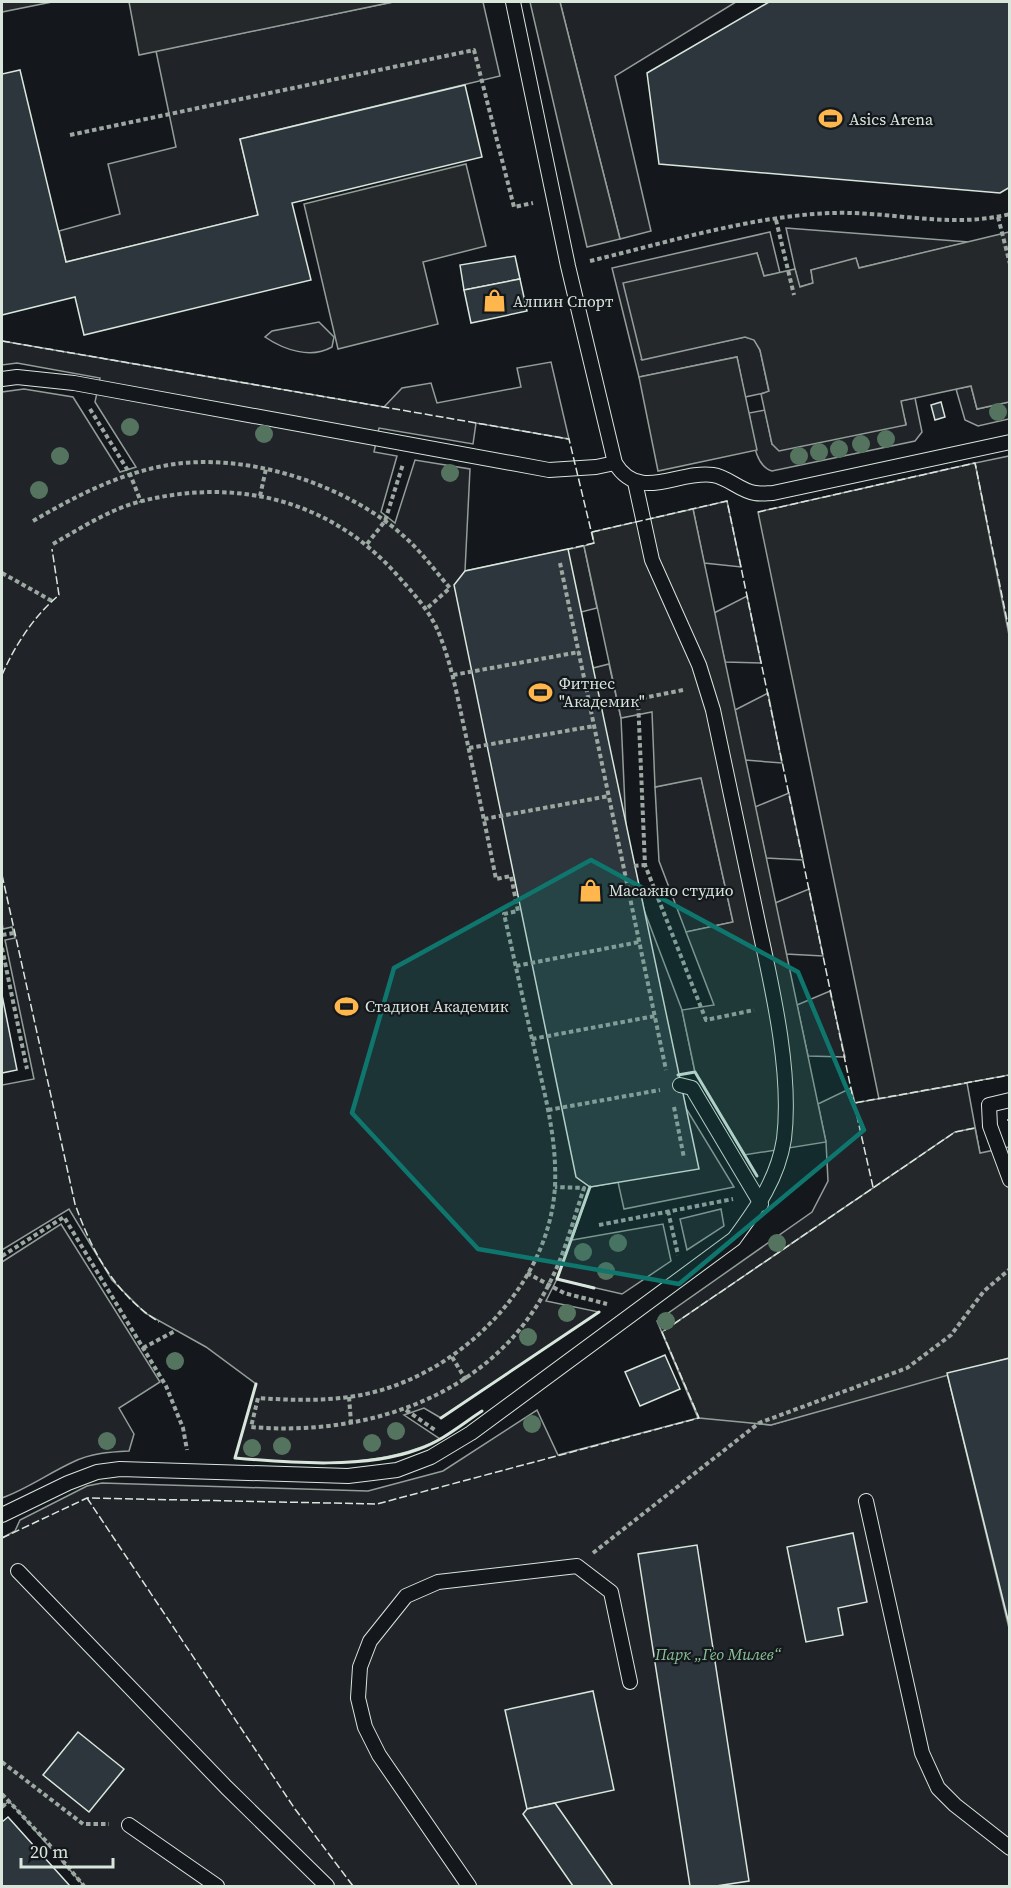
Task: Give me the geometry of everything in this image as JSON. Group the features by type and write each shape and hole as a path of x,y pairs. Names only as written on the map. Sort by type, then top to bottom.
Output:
{"lane":[{"path":"513,2 568,266 615,463 622,475 635,482 653,483 708,474 723,477 754,493 773,493 1010,442"},
{"path":"2,379 17,377 74,383 549,470 596,467 615,463"},
{"path":"2,1515 97,1472 120,1469 348,1476 397,1470 431,1457 471,1433 734,1239 760,1204 776,1172 784,1138 784,1084 776,1005 713,710 706,686 652,560 635,482"},
{"path":"675,1087 692,1088 760,1204"},
{"path":"1010,1100 989,1105 990,1126 1010,1180"},
{"path":"866,1501 922,1753 938,1788 955,1805 1010,1848"},
{"path":"470,1887 379,1755 364,1727 358,1698 360,1667 370,1641 406,1596 438,1582 577,1566 611,1593 630,1682"},
{"path":"18,1571 218,1779 327,1887"},
{"path":"129,1825 217,1887"}],"path":[{"path":"70,135 474,50 514,207"},
{"path":"568,266 686,237 776,220 834,213 963,221 1010,214"},
{"path":"998,217 1010,264"},
{"path":"776,220 794,295"},
{"path":"74,383 130,474 141,502"},
{"path":"367,544 385,521 410,444"},
{"path":"33,521 90,490 130,474 164,465 230,464 266,469 327,487 385,521 409,540 450,588 426,609"},
{"path":"260,496 266,469"},
{"path":"52,544 111,512 141,502 179,494 217,492 260,496 301,508 342,525 388,564 426,609 437,630 453,675 496,879 511,876 518,911 504,914 554,1135 555,1187 549,1221 527,1273 509,1302 476,1338 452,1357 388,1388 349,1397 302,1401 258,1398 251,1427 278,1429 326,1427 406,1410 429,1401 466,1380 519,1331 548,1287 584,1188 555,1187"},
{"path":"560,563 668,1077"},
{"path":"2,573 52,601"},
{"path":"453,675 579,652"},
{"path":"706,686 638,699 645,865 706,1020 776,1005"},
{"path":"469,748 594,726"},
{"path":"484,819 609,796"},
{"path":"634,866 645,865"},
{"path":"2,935 14,933"},
{"path":"516,966 639,942"},
{"path":"2,948 27,1069"},
{"path":"532,1039 655,1016"},
{"path":"548,1110 675,1087"},
{"path":"672,1099 684,1158"},
{"path":"599,1225 728,1198 760,1204"},
{"path":"668,1211 682,1276"},
{"path":"2,1256 64,1217 166,1386 183,1428 187,1450 184,1471"},
{"path":"577,1566 759,1423 907,1368 951,1335 984,1291 1010,1269"},
{"path":"527,1273 548,1287 613,1306"},
{"path":"143,1348 175,1331"},
{"path":"452,1357 466,1380"},
{"path":"349,1397 351,1422"},
{"path":"406,1410 436,1430"},
{"path":"2,1762 83,1824 129,1825"},
{"path":"2,1794 84,1887"},
{"path":"2,1807 9,1801"}],"highlighted area":[{"path":"591,860 798,972 864,1130 679,1284 478,1249 352,1113 394,968"}],"green space":[{"path":"393,2 483,2 500,76 240,139 258,215 66,262 59,231 120,214 108,164 176,147 156,51"},
{"path":"560,2 736,2 615,76 651,231 620,239"},
{"path":"786,228 969,242 859,268 856,259 811,270 813,283 799,287"},
{"path":"770,232 780,273 764,276 757,253 642,359 745,337 754,339 760,350 769,392 745,397 737,357 639,377 612,268"},
{"path":"319,322 334,337 332,347 324,351 307,353 289,349 265,337 272,331"},
{"name":"Стадион Академик","path":"2,341 384,407 402,388 431,383 437,403 521,387 517,368 551,362 569,439 476,423 473,444 379,428 374,452 397,456 381,512 395,523 415,460 470,469 465,571 584,546 597,608 581,612 593,668 609,664 621,718 626,828 644,910 682,1010 695,1072 678,1075 684,1105 734,1187 624,1209 618,1182 590,1187 572,1240 663,1224 671,1261 622,1294 557,1279 546,1301 599,1312 441,1418 424,1408 404,1415 440,1439 416,1449 392,1456 340,1462 313,1463 235,1458 256,1384 206,1347 145,1313 112,1280 69,1209 2,1250 2,1085 34,1079 5,940 15,938 12,927 3,929 2,922 2,392 24,389 73,397 120,472 136,467 95,402 100,378 17,363 2,365"},
{"path":"971,386 977,409 1009,402 1009,419 978,426 965,420 956,389"},
{"path":"915,398 922,432 915,441 772,471 765,468 757,455 749,413 765,410 772,444 906,424 900,401"},
{"path":"1009,456 1009,635 975,463"},
{"path":"727,501 741,567 704,563 693,509"},
{"path":"747,596 761,663 725,662 714,613"},
{"path":"768,693 782,763 745,760 735,710"},
{"path":"701,777 733,922 686,932 659,861 655,787"},
{"path":"789,793 803,860 766,858 755,807"},
{"path":"809,889 823,956 786,954 775,903"},
{"path":"830,991 845,1057 808,1056 797,1005"},
{"name":"Парк „Гео Милев“","path":"967,1083 980,1154 751,1423 771,1425 947,1373 1009,1628 1009,1886 84,1886 9,1801 2,1807 2,1538 15,1531 20,1520 87,1486 102,1483 368,1491 443,1471 537,1410 558,1455 698,1418 657,1321 812,1212 828,1181 826,1142 818,1104 851,1088 855,1103"},
{"path":"721,1209 724,1226 687,1250 680,1219"},
{"path":"61,1224 160,1382 119,1408 134,1434 129,1451 80,1459 2,1498 2,1262"}],"shaded area":[{"path":"2,2 52,2 2,12"},
{"path":"129,2 393,2 139,55"},
{"path":"530,2 560,2 620,239 587,247"},
{"path":"466,164 486,246 423,262 438,324 338,349 304,204"},
{"path":"1009,232 1009,402 977,409 971,386 901,401 906,425 779,451 772,444 761,394 769,391 760,350 754,340 745,337 642,360 623,283 757,253 764,276 795,269 800,287 813,283 811,270 856,258 859,268"},
{"path":"737,357 757,450 658,471 639,377"},
{"path":"975,463 1009,635 1009,1075 879,1099 758,512"},
{"path":"693,509 826,1142 744,1155 695,1072 682,1010 714,1005 686,932 733,922 701,778 655,787 652,712 621,718 584,546 594,543 592,532"},
{"path":"975,1128 980,1153 1009,1147 1009,1358 771,1425 699,1418 662,1332 955,1132"}],"building":[{"name":"Asics Arena","path":"769,2 1010,2 1010,187 1000,193 659,164 647,73"},
{"path":"20,70 66,262 258,215 240,139 465,85 482,157 292,203 311,280 84,335 75,297 2,315 2,74"},
{"path":"515,256 520,279 464,290 460,265"},
{"path":"520,279 527,311 471,323 464,290"},
{"path":"941,402 945,417 935,420 931,405"},
{"path":"568,549 699,1169 590,1187 576,1177 454,585 465,571"},
{"path":"2,995 17,1070 2,1073"},
{"path":"665,1355 680,1389 640,1406 625,1372"},
{"path":"1010,1358 1010,1628 947,1373"},
{"path":"853,1533 867,1602 838,1608 843,1635 806,1642 787,1547"},
{"path":"697,1545 749,1881 716,1886 690,1886 638,1554"},
{"path":"593,1691 614,1790 527,1809 505,1710"},
{"path":"78,1732 124,1769 89,1812 43,1775"},
{"path":"555,1803 613,1886 573,1886 523,1814 527,1809"},
{"path":"8,1817 70,1886 2,1886 2,1822"}],"fence":[{"path":"2,341 569,439 594,543 568,549"},
{"path":"758,512 975,463 1010,635"},
{"path":"592,532 727,501 854,1103"},
{"path":"2,675 26,632 41,612 59,595 52,549"},
{"path":"2,875 75,1204 89,1239 107,1270 130,1298 159,1322"},
{"path":"873,1187 854,1103 1010,1075"},
{"path":"2,1538 87,1498 377,1504 699,1418 662,1332 955,1132 975,1128"},
{"path":"87,1498 295,1809 353,1886"}],"wall":[{"path":"678,1075 695,1072 757,1176"},
{"path":"590,1187 557,1279 594,1288"},
{"path":"441,1418 599,1312"},
{"path":"256,1384 235,1458 328,1463 376,1460 419,1449 436,1442 482,1411"}],"place":[{"name":"Asics Arena","path":"831,119"},
{"name":"Алпин Спорт","path":"495,301"},
{"name":"Фитнес \"Академик\"","path":"541,692"},
{"name":"Масажно студио","path":"591,890"},
{"name":"Стадион Академик","path":"347,1006"}]}
